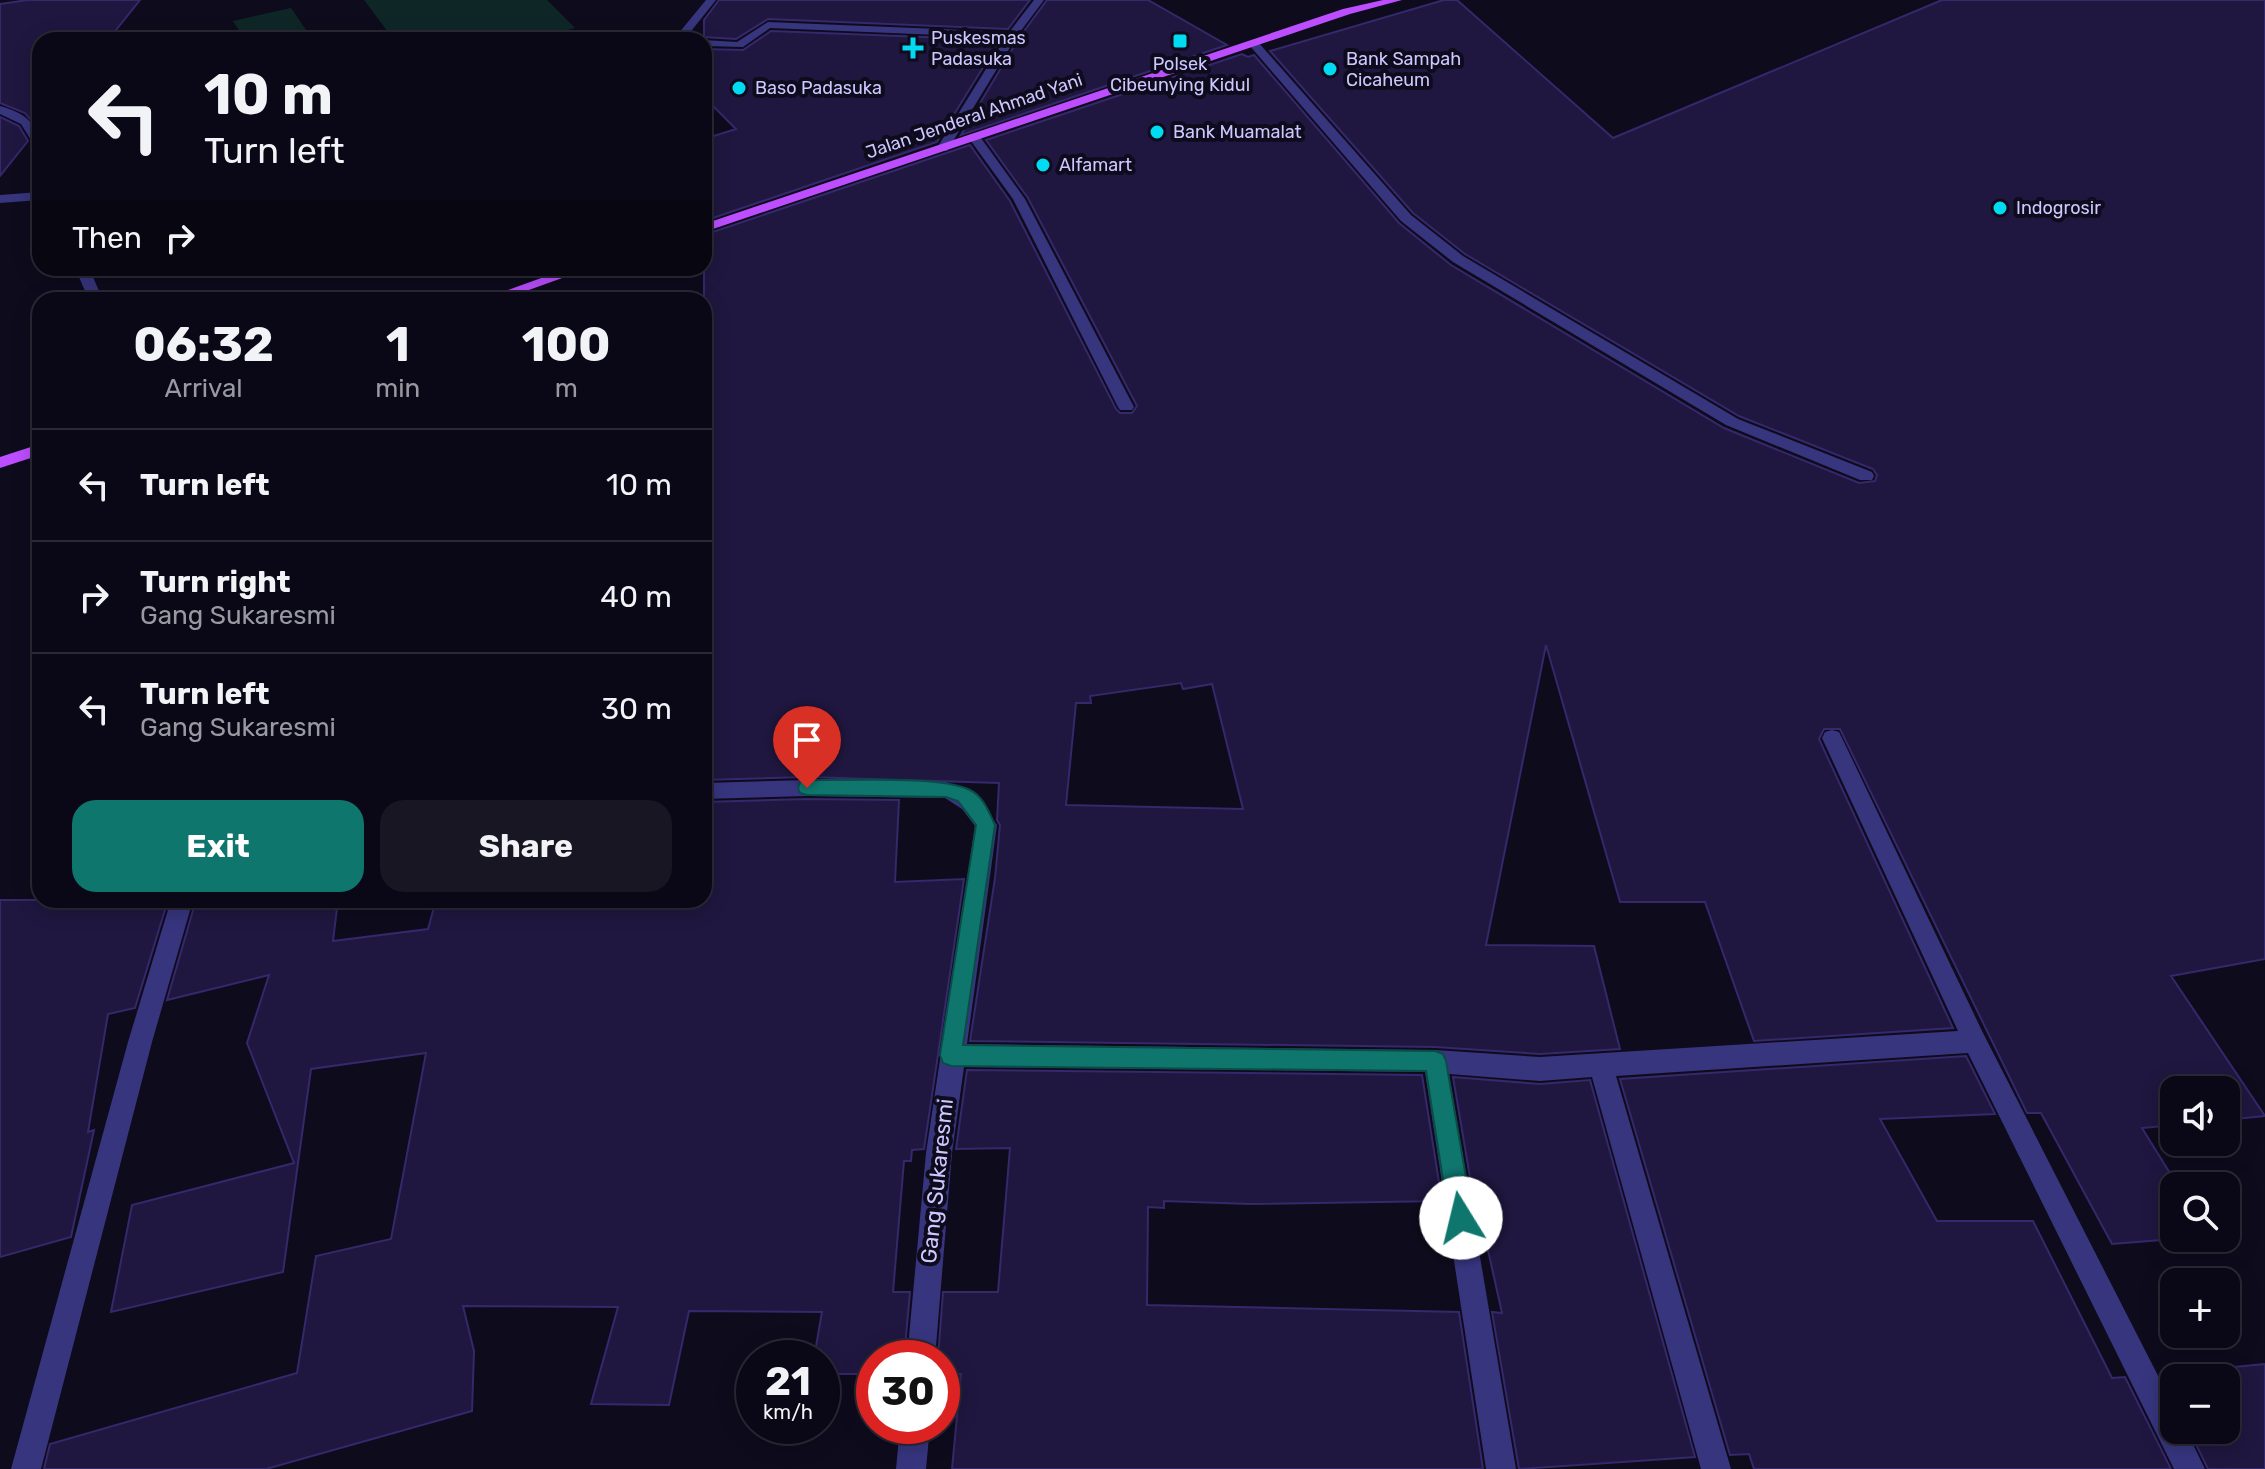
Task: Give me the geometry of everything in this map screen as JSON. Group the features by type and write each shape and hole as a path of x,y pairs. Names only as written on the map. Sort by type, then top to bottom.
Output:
{"main road":[{"name":"Jalan Jenderal Ahmad Yani","path":"1347,11 1361,0"},
{"name":"Jalan Jenderal Ahmad Yani","path":"712,225 1347,11 1397,0"},
{"path":"511,292 559,276"},
{"path":"0,463 32,452"}],"street":[{"path":"685,32 711,0"},
{"path":"943,148 1012,35 1039,0"},
{"path":"712,43 739,45 768,25 1012,35"},
{"path":"1254,44 1406,218 1458,259 1732,422 1866,476"},
{"path":"0,110 15,114 32,129"},
{"path":"974,137 1019,199 1126,407"},
{"path":"0,199 32,197"},
{"path":"1832,738 1975,1041 2190,1469"},
{"name":"Gang Sukaresmi","path":"712,791 946,790 965,796 986,825 951,1055 923,1340"},
{"path":"26,1469 140,1042 180,908"},
{"path":"951,1055 1435,1061 1540,1069 1975,1041"},
{"path":"1435,1061 1501,1469"},
{"path":"1601,1066 1716,1469"},
{"path":"911,1469 913,1444"}],"green space":[{"path":"364,0 547,0 575,28 559,32 388,32"},
{"path":"291,8 308,32 240,32 233,21"}],"building":[{"path":"28,0 140,0 114,32 32,32 32,121 25,113 0,103 0,4"},
{"path":"719,0 1030,0 1008,29 768,19 736,39 712,38 712,32 704,32 704,20"},
{"path":"1047,0 1148,0 1227,45 961,135 1019,38"},
{"path":"1444,0 1457,0 1613,138 1942,0 2265,0 2265,959 2171,976 2238,1076 2160,1076 2160,1126 2142,1128 2169,1172 2160,1172 2160,1240 2112,1244 2041,1113 2027,1113 1840,729 1824,729 1819,739 1953,1028 1754,1041 1705,902 1620,902 1546,645 1486,945 1594,946 1620,1049 1540,1054 1435,1047 970,1041 995,878 1000,825 997,820 999,783 807,777 712,780 712,292 704,292 704,276 712,276 712,232 970,145 1010,201 1116,409 1120,413 1132,413 1137,406 1028,198 986,140 1242,54 1248,57 1254,55 1399,223 1451,265 1724,428 1859,483 1875,481 1877,475 1873,469 1739,416 1465,254 1413,213 1270,51","holes":["1181,683 1183,689 1212,684 1243,809 1066,805 1076,703 1091,703 1090,696"]},
{"path":"771,31 1000,40 937,142 712,218 712,136 736,129 712,105 712,49 743,50"},
{"path":"0,117 19,126 28,141 0,176"},
{"path":"899,800 895,882 964,879 924,1149 912,1150 911,1161 904,1161 893,1292 910,1292 906,1340 856,1340 856,1374 840,1374 840,1340 817,1340 822,1312 689,1311 669,1405 591,1404 618,1307 463,1306 474,1351 472,1411 266,1469 44,1469 50,1444 297,1373 316,1256 391,1239 426,1053 311,1069 283,1272 111,1312 132,1205 294,1163 247,1043 269,975 167,1000 194,908 337,908 333,941 428,929 434,908 712,908 712,802"},
{"path":"0,900 32,900 32,908 166,908 135,1008 108,1014 88,1132 94,1130 71,1237 0,1257"},
{"path":"1966,1056 1995,1114 1880,1119 1937,1221 2033,1221 2112,1378 2125,1377 2171,1469 1754,1469 1749,1454 1730,1455 1620,1079"},
{"path":"967,1070 1422,1075 1442,1201 1250,1204 1164,1201 1164,1208 1148,1207 1147,1305 1459,1312 1483,1469 952,1469 954,1444 960,1444 960,1340 939,1340 943,1292 998,1292 1010,1148 956,1149"},
{"path":"1453,1077 1540,1084 1590,1080 1695,1457 1519,1469 1492,1312 1502,1313 1477,1201 1474,1201"},
{"path":"2240,1079 2265,1116 2240,1119"},
{"path":"2265,1364 2265,1469 2208,1469 2196,1444 2240,1444 2240,1366"}],"place":[{"name":"Polsek Cibeunying Kidul","path":"1180,41"},
{"name":"Puskesmas Padasuka","path":"913,48"},
{"name":"Bank Sampah Cicaheum","path":"1330,69"},
{"name":"Baso Padasuka","path":"739,88"},
{"name":"Bank Muamalat","path":"1157,132"},
{"name":"Alfamart","path":"1043,165"},
{"name":"Indogrosir","path":"2000,208"}],"route":[{"path":"807,788 946,790 965,796 986,825 951,1055 1435,1061 1461,1218"}]}
